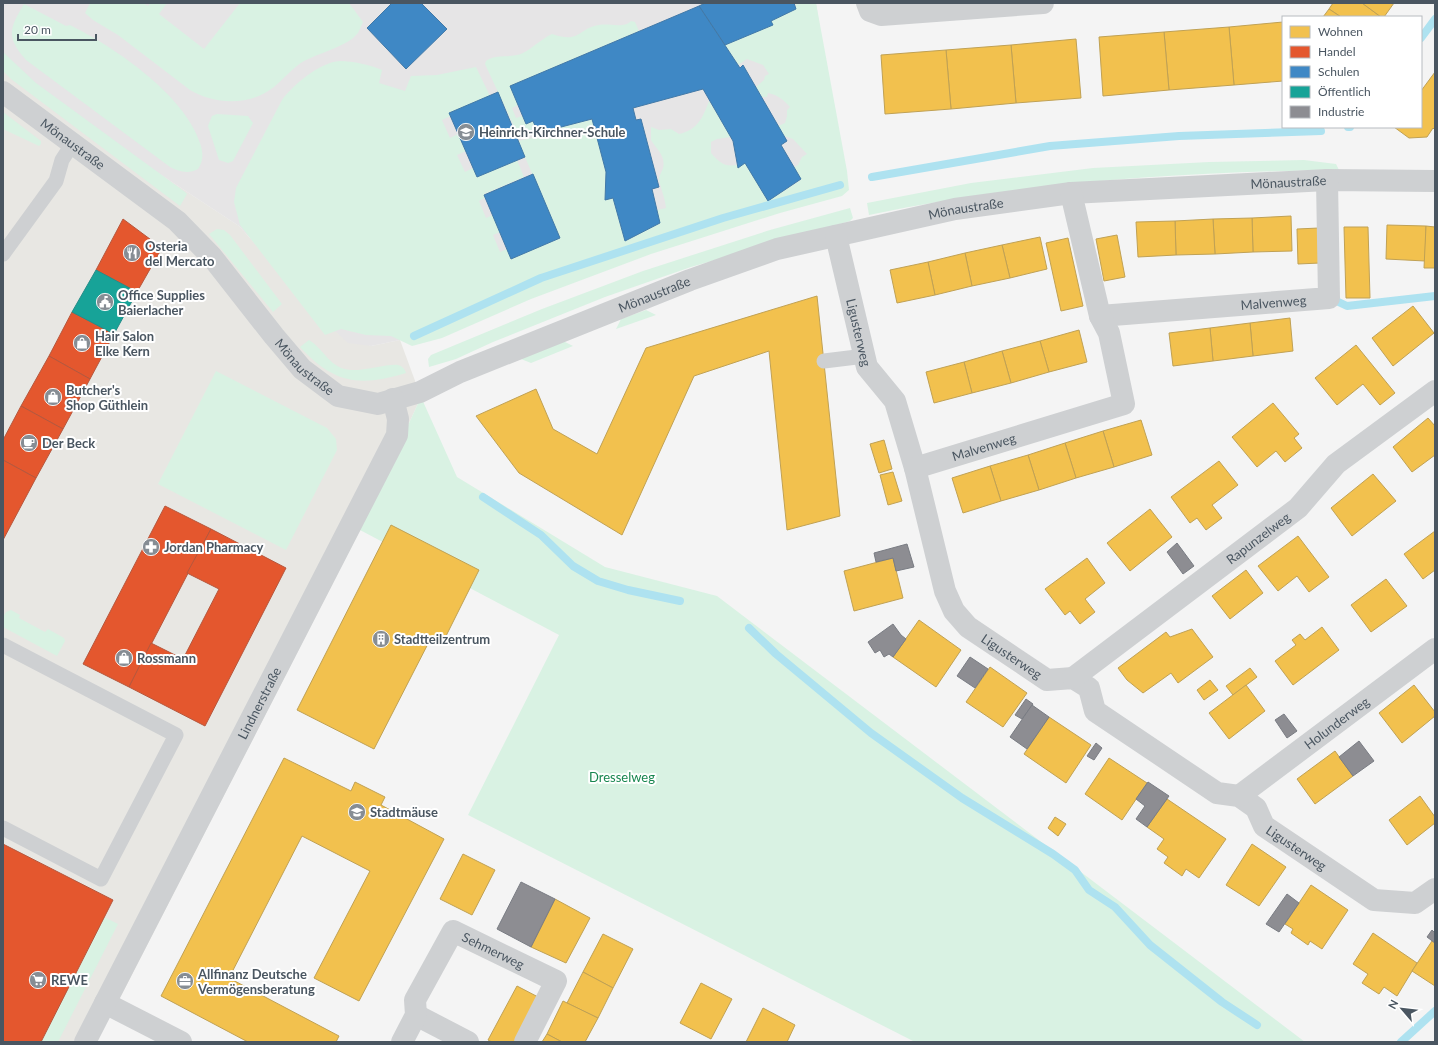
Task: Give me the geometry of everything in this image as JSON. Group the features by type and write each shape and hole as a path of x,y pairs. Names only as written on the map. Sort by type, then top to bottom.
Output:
{"street":[{"path":"867,3 870,10 881,15 1042,3"},
{"name":"Mönaustraße","path":"3,92 176,221 189,233 212,257 302,370 338,396 378,404 420,392 460,372 690,280 777,249 955,209 1071,193 1327,180 1435,181"},
{"name":"Malvenweg","path":"1100,316 1329,298 1327,180"},
{"name":"Malvenweg","path":"915,468 1124,404 1109,333 1100,316 1071,193"},
{"name":"Ligusterweg","path":"836,236 868,367 895,401 915,468 945,590 954,611 968,628 1047,680 1073,678 1089,688 1095,711 1217,793 1239,796 1256,808 1264,826 1374,900 1415,903 1435,889"},
{"name":"Rapunzelweg","path":"1073,678 1298,508 1336,464 1435,391"},
{"name":"Lindnerstraße","path":"85,1042 397,435 398,419 393,400"},
{"name":"Holunderweg","path":"1239,796 1435,650"},
{"name":"Sehmerweg","path":"402,1042 416,1015 415,1000 452,931 556,982 525,1042"},
{"path":"105,1003 181,1042"},
{"path":"416,1015 468,1042"}],"lane":[{"path":"3,254 56,181 62,160 73,143"},
{"path":"824,361 865,356"},
{"path":"3,645 176,735 101,879 3,828"}],"shaded area":[{"name":"Heinrich-Kirchner-Schule","path":"3,3 816,3 845,192 579,270 400,340 371,346 348,343 334,330 239,226 3,71"},
{"path":"3,71 239,226 333,330 371,346 400,340 421,397 360,530 121,996 91,1042 3,1042"}],"green space":[{"path":"90,3 143,3 148,6 150,3 167,3 159,14 204,49 240,3 349,3 363,22 358,33 352,39 340,46 304,61 265,93 254,98 243,100 221,101 210,99 190,90 118,35 93,20 85,13"},
{"path":"796,3 816,3 847,171 849,190 842,196 780,213 651,254 531,299 442,338 412,346 391,336 366,335 341,329 325,335 240,225 234,202 236,188 282,100 300,81 308,75 324,65 340,61 373,66 382,70 379,83 405,91 411,76 437,75 476,67 490,96 450,113 451,116 442,120 450,138 458,134 466,151 457,155 465,172 473,168 477,177 517,160 524,177 484,194 485,198 479,201 486,218 493,215 500,232 493,235 500,252 507,249 511,259 560,238 518,141 553,134 552,130 592,119 606,172 605,200 613,198 625,241 660,223 657,210 666,208 659,180 664,163 660,152 651,140 651,127 659,130 671,129 679,134 685,132 699,122 709,101 731,137 717,139 711,142 711,153 725,165 737,165 738,168 745,163 768,201 801,180 794,167 798,165 802,157 807,154 793,139 784,136 778,126 785,123 787,110 790,107 775,95 768,93 767,97 762,97 756,87 764,80 765,76 769,74 763,65 747,59 738,65 725,45 772,25 771,21 796,9"},
{"path":"24,4 66,26 70,25 88,34 126,59 146,74 163,90 179,107 192,125 200,143 202,156 198,169 191,172 184,172 170,167 26,60 15,45 12,33 15,20"},
{"path":"631,21 635,22 639,31 510,86 518,105 512,108 516,118 522,116 526,124 533,121 537,130 517,133 485,64 486,61 495,57 514,56 523,53 552,34 561,37 569,37 599,25 624,25"},
{"path":"3,52 36,83 185,192 187,194 180,206 11,79 3,71"},
{"path":"3,112 41,141 41,144 39,146 3,129"},
{"path":"217,114 248,116 253,123 233,161 228,163 219,160 208,126 212,116"},
{"path":"1304,160 1336,164 1339,170 1221,173 1103,181 986,194 869,215 867,203 971,183 1093,168 1209,162"},
{"path":"850,208 853,218 850,221 691,267 605,297 493,342 456,359 429,367 428,359 431,355 542,309 643,271 770,230"},
{"path":"217,229 224,230 230,235 282,304 273,312 209,234"},
{"path":"646,310 656,315 616,329 621,319"},
{"path":"309,340 315,344 333,363 344,369 356,370 398,365 405,370 406,373 375,380 361,381 336,375 324,369 300,347"},
{"path":"563,341 573,346 531,363 521,359"},
{"path":"216,371 327,428 336,439 337,450 286,550 158,484"},
{"name":"Dresselweg","path":"421,397 457,477 605,567 717,596 1305,1042 915,1042 468,815 559,635 360,530"},
{"path":"11,610 20,615 19,618 45,632 48,629 64,638 65,641 57,656 3,627 3,617 6,612"},
{"path":"104,917 118,924 58,1042 41,1042"}],"building: Wohnen":[{"path":"1333,3 1362,3 1380,16 1340,16 1329,9"},
{"path":"1362,3 1394,3 1385,16 1380,16"},
{"path":"1329,9 1340,16 1324,16"},
{"path":"1282,22 1282,81 1234,85 1229,27"},
{"path":"1229,27 1234,85 1169,90 1164,32"},
{"path":"1164,32 1169,90 1103,96 1099,37"},
{"path":"1076,39 1081,98 1016,103 1011,45"},
{"path":"1011,45 1016,103 951,109 946,50"},
{"path":"946,50 951,109 885,114 881,55"},
{"path":"1435,72 1435,130 1433,128 1427,137 1409,138 1395,128 1422,128 1422,90"},
{"path":"1291,216 1292,251 1253,252 1252,218"},
{"path":"1252,218 1253,252 1215,254 1213,219"},
{"path":"1213,219 1215,254 1176,255 1175,221"},
{"path":"1175,221 1176,255 1138,257 1136,222"},
{"path":"1387,225 1426,226 1425,261 1386,259"},
{"path":"1426,226 1435,227 1435,268 1424,268"},
{"path":"1344,227 1368,227 1370,298 1346,298"},
{"path":"1319,228 1320,263 1298,264 1297,229"},
{"path":"1117,235 1125,277 1104,281 1096,239"},
{"path":"1040,237 1047,269 1010,278 1002,245"},
{"path":"1068,238 1083,306 1061,311 1046,243"},
{"path":"1002,245 1010,278 972,286 965,253"},
{"path":"965,253 972,286 935,295 928,262"},
{"path":"928,262 935,295 897,303 890,270"},
{"path":"817,296 840,516 787,530 769,351 694,376 622,535 519,473 476,416 536,389 553,429 597,454 646,348"},
{"path":"1413,306 1434,333 1393,366 1372,338"},
{"path":"1290,318 1293,351 1253,356 1250,323"},
{"path":"1250,323 1253,356 1213,361 1210,328"},
{"path":"1210,328 1213,361 1173,366 1169,333"},
{"path":"1079,330 1087,362 1049,372 1040,341"},
{"path":"1040,341 1049,372 1011,383 1002,351"},
{"path":"1356,345 1395,393 1380,405 1363,384 1337,405 1315,378"},
{"path":"1002,351 1011,383 972,393 964,362"},
{"path":"964,362 972,393 934,403 926,372"},
{"path":"1273,403 1299,434 1294,438 1302,448 1285,462 1276,451 1257,467 1232,437"},
{"path":"1428,418 1435,426 1435,455 1412,472 1393,447"},
{"path":"1141,420 1152,455 1114,467 1103,431"},
{"path":"1103,431 1114,467 1076,478 1065,443"},
{"path":"884,440 892,469 879,473 870,444"},
{"path":"1065,443 1076,478 1039,490 1028,455"},
{"path":"1028,455 1039,490 1001,501 990,466"},
{"path":"1219,461 1238,485 1212,505 1222,518 1206,530 1197,518 1190,523 1171,497"},
{"path":"990,466 1001,501 963,513 952,478"},
{"path":"893,472 902,501 888,505 880,475"},
{"path":"1373,474 1396,501 1352,536 1331,508"},
{"path":"1150,509 1172,537 1130,571 1107,543"},
{"name":"Stadtteilzentrum","path":"391,525 479,570 443,642 432,636 374,749 297,710"},
{"path":"1435,531 1435,570 1423,579 1404,554"},
{"path":"1298,536 1329,577 1309,592 1297,576 1278,591 1258,566"},
{"path":"893,558 903,598 854,611 844,571"},
{"path":"1087,558 1105,583 1085,599 1095,612 1080,624 1070,611 1065,615 1045,589"},
{"path":"1246,570 1263,593 1230,619 1212,596"},
{"path":"1386,579 1407,606 1371,632 1351,605"},
{"path":"919,620 961,650 936,687 893,657"},
{"path":"1322,627 1339,650 1293,685 1275,661 1296,645 1292,640 1300,634 1305,640"},
{"path":"1192,629 1213,657 1178,683 1171,673 1143,693 1127,680 1118,668 1166,632 1170,637"},
{"path":"990,667 1027,693 1003,727 966,702"},
{"path":"1250,668 1257,677 1233,695 1226,686"},
{"path":"1210,680 1218,690 1204,700 1197,690"},
{"path":"1246,685 1265,711 1229,739 1209,713"},
{"path":"1414,685 1435,712 1435,716 1402,743 1379,713"},
{"path":"1049,717 1091,745 1066,783 1024,754"},
{"path":"1335,751 1353,776 1315,804 1297,779"},
{"path":"284,758 351,791 355,782 385,797 381,805 444,839 359,1001 314,978 370,871 302,836 229,978 339,1036 336,1042 248,1042 161,996"},
{"path":"1109,758 1147,783 1122,820 1085,794"},
{"path":"1420,796 1435,817 1435,823 1407,845 1389,820"},
{"path":"1167,799 1226,839 1199,878 1186,869 1182,876 1164,863 1168,857 1157,849 1164,839 1147,827"},
{"path":"1055,817 1066,824 1058,836 1048,828"},
{"path":"1252,844 1286,867 1259,906 1226,885"},
{"path":"463,854 495,870 472,915 440,899"},
{"path":"1311,885 1348,910 1322,949 1310,941 1308,945 1291,933 1293,929 1285,924"},
{"path":"555,899 590,918 566,963 531,947"},
{"path":"1373,933 1417,963 1397,996 1384,987 1379,994 1362,983 1368,974 1353,964"},
{"path":"603,934 633,949 613,988 583,972"},
{"path":"1432,941 1435,943 1435,986 1412,971"},
{"path":"583,972 613,988 598,1018 567,1003"},
{"path":"701,983 732,999 711,1039 680,1023"},
{"path":"517,986 540,998 516,1042 492,1042 488,1040"},
{"path":"563,1001 598,1018 585,1042 562,1042 547,1034"},
{"path":"763,1008 795,1025 787,1042 746,1042"},
{"path":"547,1034 562,1042 542,1042"}],"building: Handel":[{"name":"Osteria del Mercato","path":"123,219 162,248 137,292 96,270"},
{"name":"Hair Salon Elke Kern","path":"72,312 114,334 90,379 49,356"},
{"name":"Butcher's Shop Güthlein","path":"49,356 90,379 63,429 21,406"},
{"name":"Der Beck","path":"21,406 63,429 36,478 3,460 3,440"},
{"path":"3,460 36,478 3,540"},
{"path":"165,506 211,529 129,687 83,664"},
{"path":"211,529 286,568 205,726 129,687 151,643 183,659 219,589 187,573"},
{"name":"REWE","path":"3,844 113,900 41,1042 3,1042"}],"building: Schulen":[{"path":"392,3 421,3 447,29 406,69 367,28"},
{"path":"705,3 794,3 796,9 771,21 773,25 725,45 699,6"},
{"path":"699,6 740,68 743,65 787,141 781,145 801,179 768,201 745,163 738,168 733,141 703,89 633,108 636,120 641,119 659,187 652,189 660,223 625,241 613,198 605,200 606,172 592,119 538,133 533,121 526,124 510,86"},
{"path":"498,92 525,157 477,177 449,113"},
{"path":"533,174 560,238 511,259 484,195"}],"building: Öffentlich":[{"name":"Office Supplies Baierlacher","path":"96,270 137,292 114,334 72,312"}],"building: Industrie":[{"path":"1177,543 1194,566 1183,574 1167,552"},
{"path":"907,544 914,567 896,571 893,558 876,562 874,553"},
{"path":"893,624 906,639 893,657 889,654 884,657 880,650 875,653 868,642"},
{"path":"970,657 988,669 975,688 957,676"},
{"path":"1026,699 1033,704 1022,719 1015,715"},
{"path":"1032,705 1049,717 1027,749 1010,737"},
{"path":"1284,714 1297,731 1287,738 1275,720"},
{"path":"1359,741 1374,761 1353,776 1339,757"},
{"path":"1096,743 1102,748 1094,760 1087,756"},
{"path":"1148,782 1169,796 1147,827 1136,819 1145,806 1136,799"},
{"path":"521,882 555,899 531,947 497,929"},
{"path":"1287,894 1299,903 1279,932 1266,924"},
{"path":"1432,930 1435,933 1435,943 1427,937"}],"waterway":[{"path":"1422,37 1435,19"},
{"path":"872,177 1050,146 1179,136 1321,131"},
{"path":"414,336 541,278 723,218 840,185"},
{"path":"1330,298 1347,306 1435,296"},
{"path":"483,497 541,535 573,566 598,581 628,590 680,601"},
{"path":"749,628 776,654 871,733 962,798 1053,854 1075,870 1089,890 1115,907 1150,945 1222,1002 1257,1025"},
{"path":"1401,1042 1435,1011"}],"place":[{"name":"Heinrich-Kirchner-Schule","path":"466,132"},
{"name":"Osteria del Mercato","path":"132,253"},
{"name":"Office Supplies Baierlacher","path":"105,302"},
{"name":"Hair Salon Elke Kern","path":"82,343"},
{"name":"Butcher's Shop Güthlein","path":"53,397"},
{"name":"Der Beck","path":"29,443"},
{"name":"Jordan Pharmacy","path":"151,547"},
{"name":"Stadtteilzentrum","path":"381,639"},
{"name":"Rossmann","path":"124,658"},
{"name":"Stadtmäuse","path":"357,812"},
{"name":"REWE","path":"38,980"},
{"name":"Allfinanz Deutsche Vermögensberatung","path":"185,981"}]}
